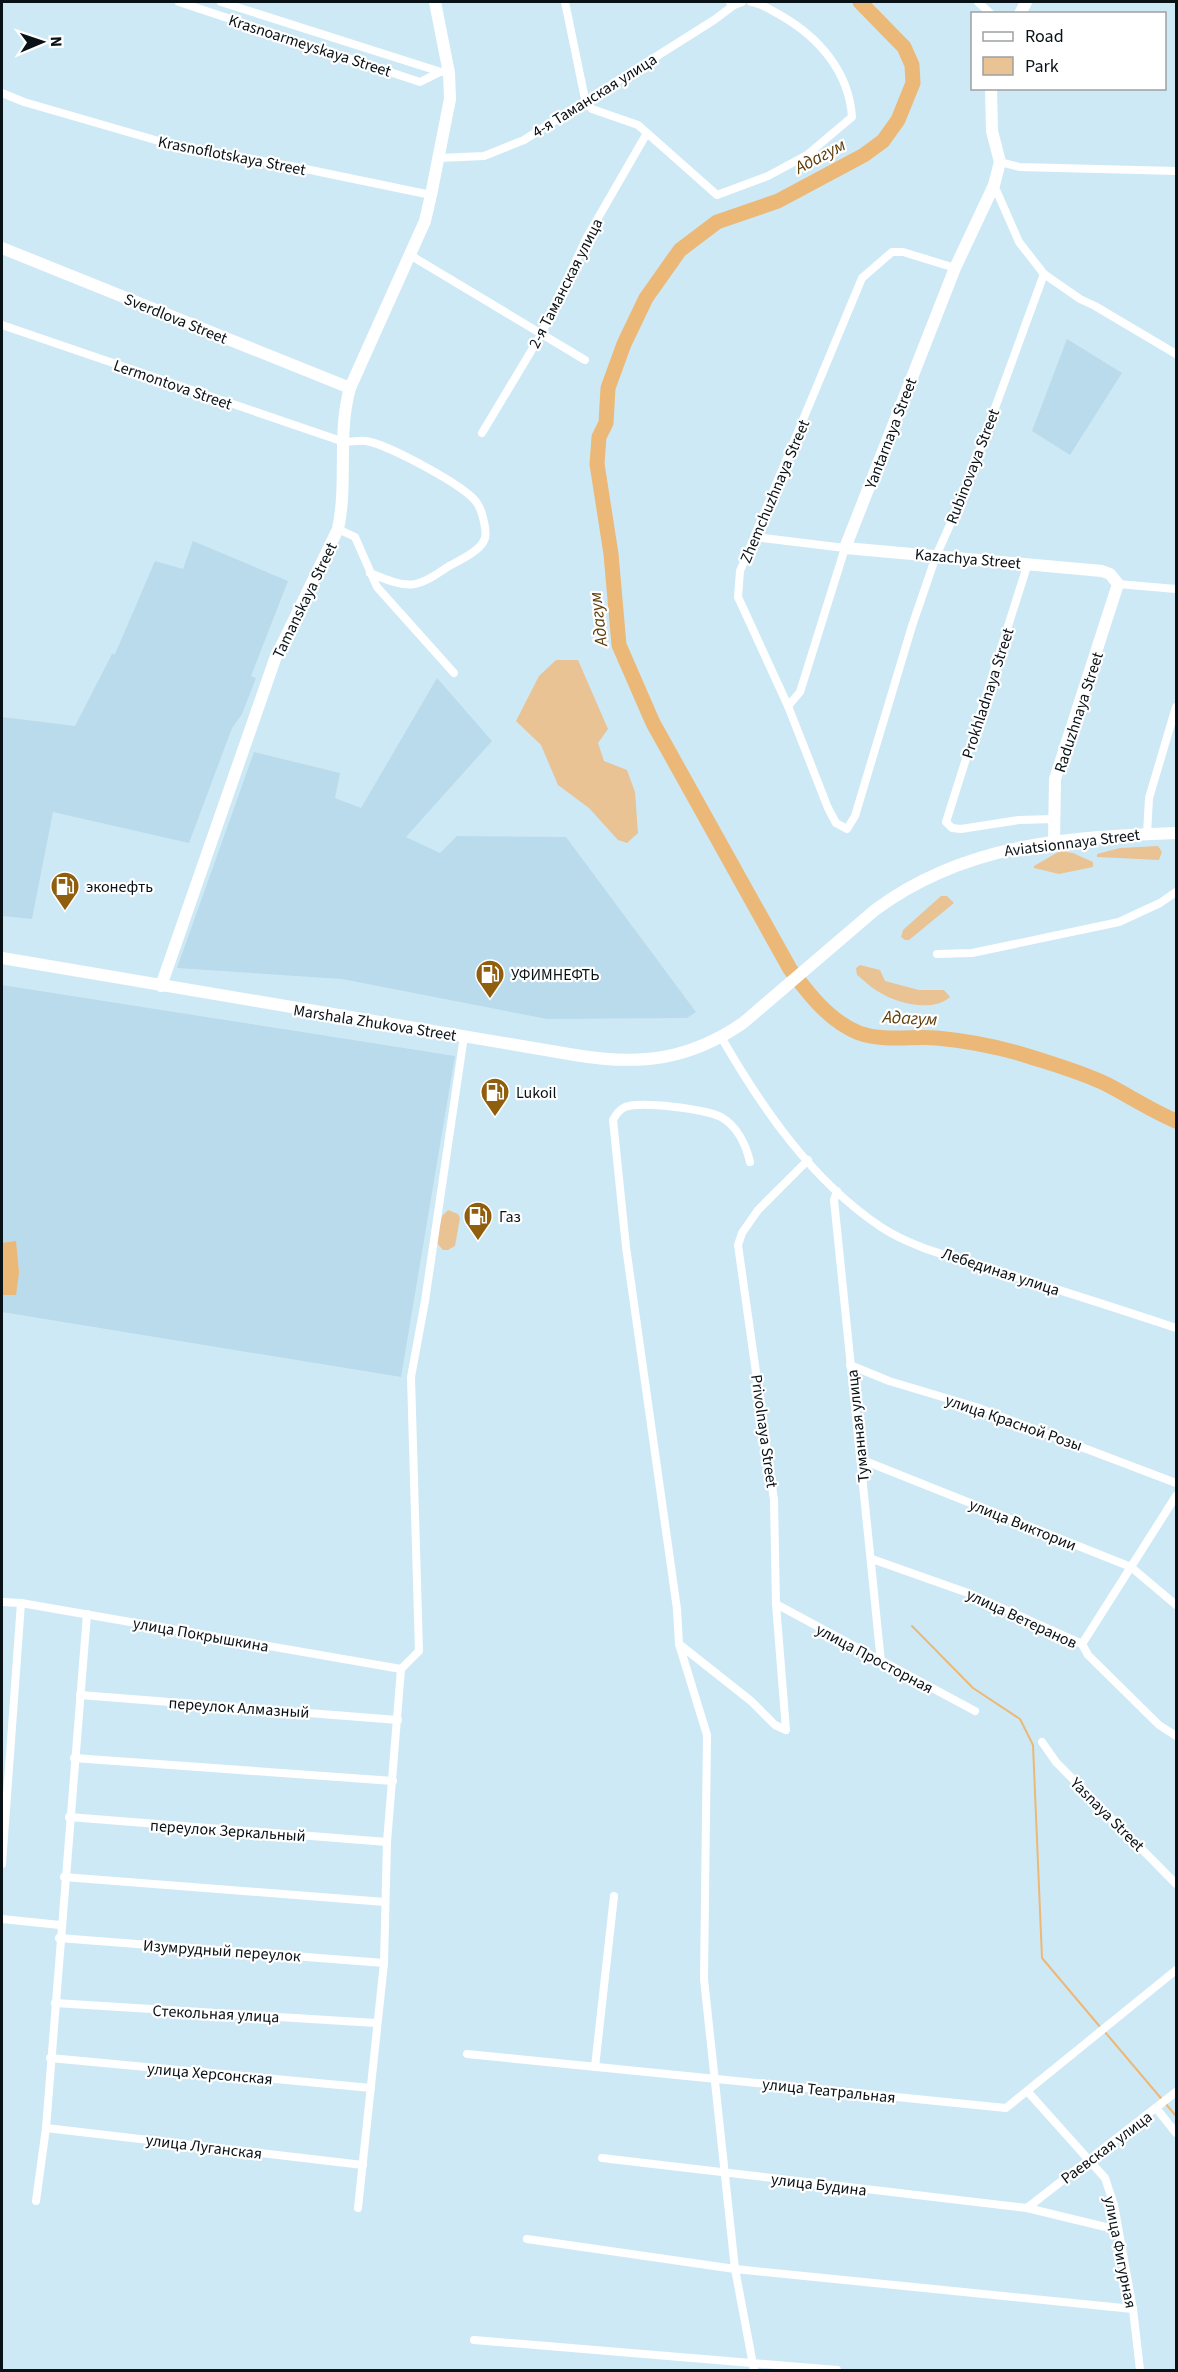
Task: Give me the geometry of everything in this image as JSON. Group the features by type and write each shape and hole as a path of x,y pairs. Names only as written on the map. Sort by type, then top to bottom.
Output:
{"main road":[{"name":"Tamanskaya Street","path":"161,986 275,659 338,529 342,507 344,410 350,388 424,221 450,99 444,73 435,2"},
{"path":"992,90 992,131 1000,162"},
{"name":"Yantarnaya Street","path":"845,548 955,268 994,185 1000,162"},
{"name":"Sverdlova Street","path":"2,248 350,388"},
{"name":"Kazachya Street","path":"845,548 936,556 951,560 1028,563 1102,571 1110,574 1118,584"},
{"name":"Raduzhnaya Street","path":"1054,842 1056,779 1118,584"},
{"name":"Aviatsionnaya Street","path":"743,1023 847,933 895,896 947,867 1010,848 1176,832"},
{"name":"Marshala Zhukova Street","path":"2,958 581,1056 641,1060 686,1053 721,1037 743,1023"}],"street":[{"name":"Krasnoarmeyskaya Street","path":"179,2 420,82 444,73"},
{"name":"Krasnoarmeyskaya Street","path":"222,2 444,73"},
{"path":"565,2 585,99 592,109 638,125 717,195 768,176 807,155 852,117 851,101 825,48 797,25 751,2"},
{"name":"4-я Таманская улица","path":"439,158 484,156 524,140 735,3"},
{"name":"Krasnoflotskaya Street","path":"2,93 24,102 176,146 296,167 431,195"},
{"name":"2-я Таманская улица","path":"482,433 542,333 586,237 647,133"},
{"path":"1000,162 1019,167 1176,171"},
{"path":"994,185 1019,242 1044,274 1080,299 1176,354"},
{"name":"Zhemchuzhnaya Street","path":"847,829 836,823 828,808 788,706 738,597 740,571 862,278 892,252 903,252 955,268"},
{"path":"410,255 585,360"},
{"name":"Rubinovaya Street","path":"847,829 855,816 912,626 936,556 962,498 1044,274"},
{"name":"Lermontova Street","path":"2,325 344,442 365,440 388,447 465,492 477,503 484,524 485,538 480,546 435,576 415,585 400,585 370,573"},
{"path":"338,529 355,537 377,587 454,673"},
{"name":"Kazachya Street","path":"755,537 845,548"},
{"name":"Yantarnaya Street","path":"788,706 800,692 845,548"},
{"name":"Prokhladnaya Street","path":"1028,563 946,822 952,828 961,829 1019,820 1054,819"},
{"name":"Kazachya Street","path":"1118,584 1176,589"},
{"path":"1147,834 1149,798 1176,707"},
{"path":"937,954 972,953 1119,922 1160,903 1176,892"},
{"path":"358,2208 384,1962 387,1842 401,1669 419,1651 411,1377 425,1301 464,1036"},
{"name":"Лебединая улица","path":"721,1037 770,1114 808,1160 837,1191 880,1227 902,1239 1176,1328"},
{"path":"750,1162 736,1130 720,1117 641,1104 627,1106 618,1112 613,1120 626,1247 677,1609 679,1644 707,1735 704,1979 735,2269 752,2366"},
{"name":"Privolnaya Street","path":"679,1644 751,1701 775,1725 786,1730 777,1604 774,1500 738,1245 742,1233 758,1210 808,1160"},
{"name":"Туманная улица","path":"837,1191 834,1200 881,1662"},
{"name":"улица Красной Розы","path":"850,1365 889,1381 976,1407 1176,1483"},
{"name":"улица Виктории","path":"860,1459 1131,1567 1176,1605"},
{"path":"1082,1644 1176,1496"},
{"name":"улица Ветеранов","path":"872,1559 968,1593 1082,1644 1088,1655 1159,1725 1176,1736"},
{"name":"улица Покрышкина","path":"2,1602 87,1614 401,1669"},
{"path":"2,1864 21,1603"},
{"name":"улица Просторная","path":"777,1604 975,1711"},
{"path":"36,2201 45,2128 87,1614"},
{"name":"переулок Алмазный","path":"80,1695 398,1720"},
{"name":"Yasnaya Street","path":"1042,1742 1056,1762 1176,1884"},
{"path":"74,1758 393,1781"},
{"name":"переулок Зеркальный","path":"69,1817 387,1842"},
{"path":"64,1877 385,1902"},
{"path":"595,2067 614,1896"},
{"path":"2,1919 60,1925"},
{"name":"Изумрудный переулок","path":"59,1938 384,1962"},
{"name":"улица Театральная","path":"467,2054 1006,2108 1176,1970"},
{"name":"Стекольная улица","path":"55,2003 376,2023"},
{"name":"улица Херсонская","path":"50,2058 371,2088"},
{"name":"улица Фигурная","path":"1028,2092 1091,2159 1105,2178 1118,2230 1133,2309 1140,2370"},
{"name":"Раевская улица","path":"1027,2208 1176,2092"},
{"path":"1162,2104 1176,2133"},
{"name":"улица Луганская","path":"45,2128 363,2165"},
{"name":"улица Будина","path":"602,2158 1027,2208 1118,2230"},
{"path":"527,2239 735,2269 1133,2309"},
{"path":"474,2340 752,2366 837,2370"}],"shaded area":[{"path":"1067,339 1122,373 1070,455 1032,431"},
{"path":"193,541 288,581 251,676 256,678 242,714 232,728 189,843 53,812 32,919 2,916 2,717 75,726 112,654 115,654 155,561 183,569"},
{"path":"437,678 492,741 406,837 440,853 457,836 566,837 696,1012 687,1018 547,1019 342,979 177,968 254,752 340,773 335,798 361,808"},
{"path":"2,985 455,1056 401,1377 2,1312"},
{"path":"16,1241 19,1273 16,1295 2,1295 2,1243"}],"green space":[{"path":"556,660 578,660 608,729 598,743 604,761 627,770 635,792 638,833 627,843 618,840 589,808 558,785 541,745 516,721 539,676"},
{"path":"1158,846 1162,852 1159,860 1097,857 1097,854 1120,848"},
{"path":"1060,851 1073,853 1093,862 1093,867 1059,874 1034,868"},
{"path":"941,896 947,896 954,903 909,940 901,937 903,930"},
{"path":"860,965 880,970 885,981 919,990 944,990 950,997 934,1005 915,1005 895,1000 876,990 857,975 856,968"},
{"path":"448,1210 458,1214 460,1218 455,1246 443,1250 436,1242 442,1216"}],"waterway":[{"name":"Адагум","path":"860,2 904,47 912,65 913,83 898,120 883,141 864,155 778,201 717,222 680,250 646,298 624,344 608,388 606,423 599,437 597,464 611,554 619,645 653,723 790,969 829,1014 848,1028 869,1036 949,1039 996,1047 1070,1069 1099,1081 1176,1121"},
{"path":"912,1626 973,1688 1020,1719 1033,1745 1042,1958 1101,2028"},
{"path":"1105,2032 1176,2116"}],"place":[{"name":"эконефть","path":"65,912"},
{"name":"УФИМНЕФТЬ","path":"490,1000"},
{"name":"Lukoil","path":"495,1118"},
{"name":"Газ","path":"478,1242"}]}
